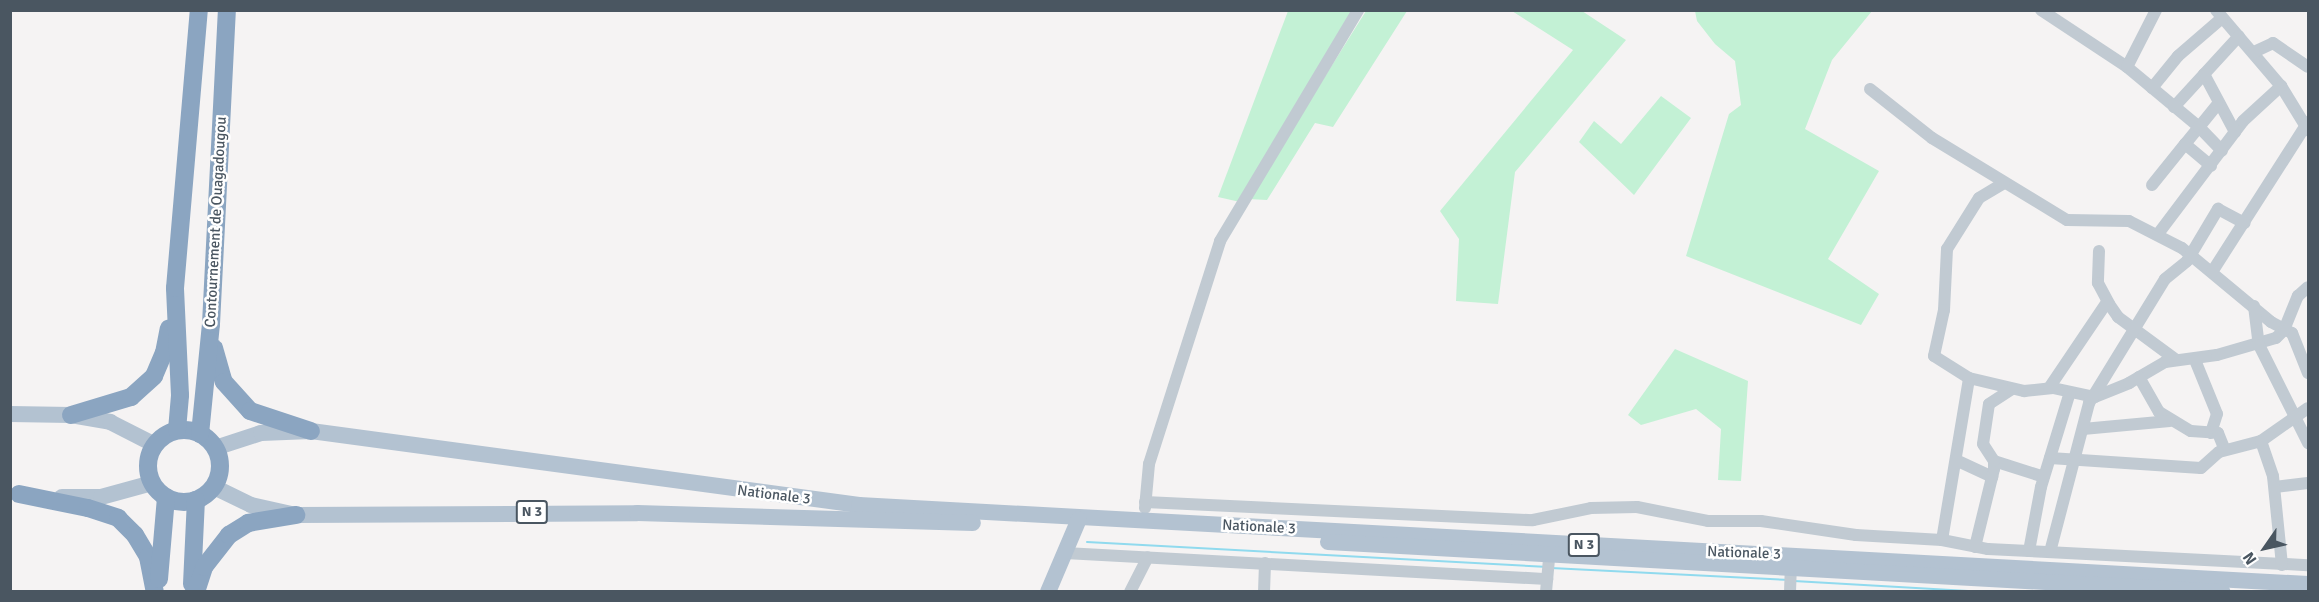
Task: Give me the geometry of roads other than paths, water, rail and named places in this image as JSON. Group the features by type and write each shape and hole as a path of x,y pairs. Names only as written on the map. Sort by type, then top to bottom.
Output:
{"highway":[{"name":"Contournement de Ouagadougou","path":"177,430 180,395 175,288 199,10"},
{"name":"Contournement de Ouagadougou","path":"200,434 211,324 227,10"},
{"path":"71,415 131,397 154,376 164,353 175,288"},
{"path":"211,324 216,362 237,400 250,411 311,431"},
{"path":"177,430 200,434 215,448 220,468 214,487 196,500 166,497 152,483 148,464 154,445 177,430"},
{"path":"15,493 88,508 118,518 135,535 148,557 157,591"},
{"path":"157,591 166,497"},
{"path":"191,591 196,500"},
{"path":"196,591 204,567 229,535 248,524 296,515"}],"main road":[{"path":"10,414 71,415 110,422 154,445"},
{"name":"Nationale 3","path":"215,448 261,433 311,431 850,504 1077,523 1791,561 2308,584"},
{"path":"15,493 101,497 152,483"},
{"name":"Nationale 3","path":"214,487 251,505 296,515 637,513 1077,523 1143,521 1550,549"},
{"path":"1053,590 1077,523"},
{"name":"Nationale 3","path":"1791,561 2223,591"}],"street":[{"path":"1143,521 1149,464 1220,241 1359,10"},
{"path":"2041,10 2127,67 2175,106 2222,150"},
{"path":"2127,67 2156,10"},
{"path":"2152,88 2178,56 2219,14 2254,52 2308,126 2212,272"},
{"path":"2175,106 2195,87 2239,36"},
{"path":"2254,52 2273,43 2308,67"},
{"path":"2204,74 2217,105 2235,132"},
{"path":"2158,234 2235,132 2281,86"},
{"path":"2195,87 2210,88"},
{"path":"1870,89 1932,138 2067,220 2129,221 2158,234 2190,253 2295,337 2308,373"},
{"path":"2152,185 2217,105"},
{"path":"2185,144 2211,166"},
{"path":"2004,183 1979,198 1947,249 1944,310 1934,356 1969,378 2012,389 2049,388 2095,397 2175,358"},
{"path":"2050,552 2059,508 2076,459 2088,405 2095,397 2133,329 2165,279 2182,265 2218,209 2244,223"},
{"path":"2168,223 2172,242"},
{"path":"2099,251 2098,283 2107,302 2133,329 2175,358 2195,360 2259,345 2276,338 2284,330 2292,306 2308,287"},
{"path":"2049,388 2107,302"},
{"path":"2254,304 2259,345 2308,443"},
{"path":"2195,360 2217,414 2211,433"},
{"path":"2139,377 2144,392 2170,421 2192,431 2220,435 2225,450"},
{"path":"1942,540 1958,461 1969,378"},
{"path":"2012,389 1991,399 1983,444 1994,461 2044,477"},
{"path":"2029,551 2044,477 2070,392"},
{"path":"2050,458 2201,468 2225,450 2261,441 2295,420 2308,408"},
{"path":"2083,429 2170,421"},
{"path":"1964,425 1985,430"},
{"path":"2261,441 2275,488 2282,565"},
{"path":"1958,461 1992,477"},
{"path":"1975,547 1994,461"},
{"path":"2275,488 2308,483"},
{"path":"1145,502 1533,520 1591,508 1637,507 1708,521 1761,521 1856,536 1942,540 1975,547 2308,565"},
{"path":"1065,553 1265,563 1547,585 1550,549"},
{"path":"1130,591 1148,557"},
{"path":"1790,591 1791,561"},
{"path":"1264,591 1265,563"}],"waterway":[{"path":"1087,542 1543,567"},
{"path":"1551,568 1785,580"},
{"path":"1794,581 1986,592"}]}
